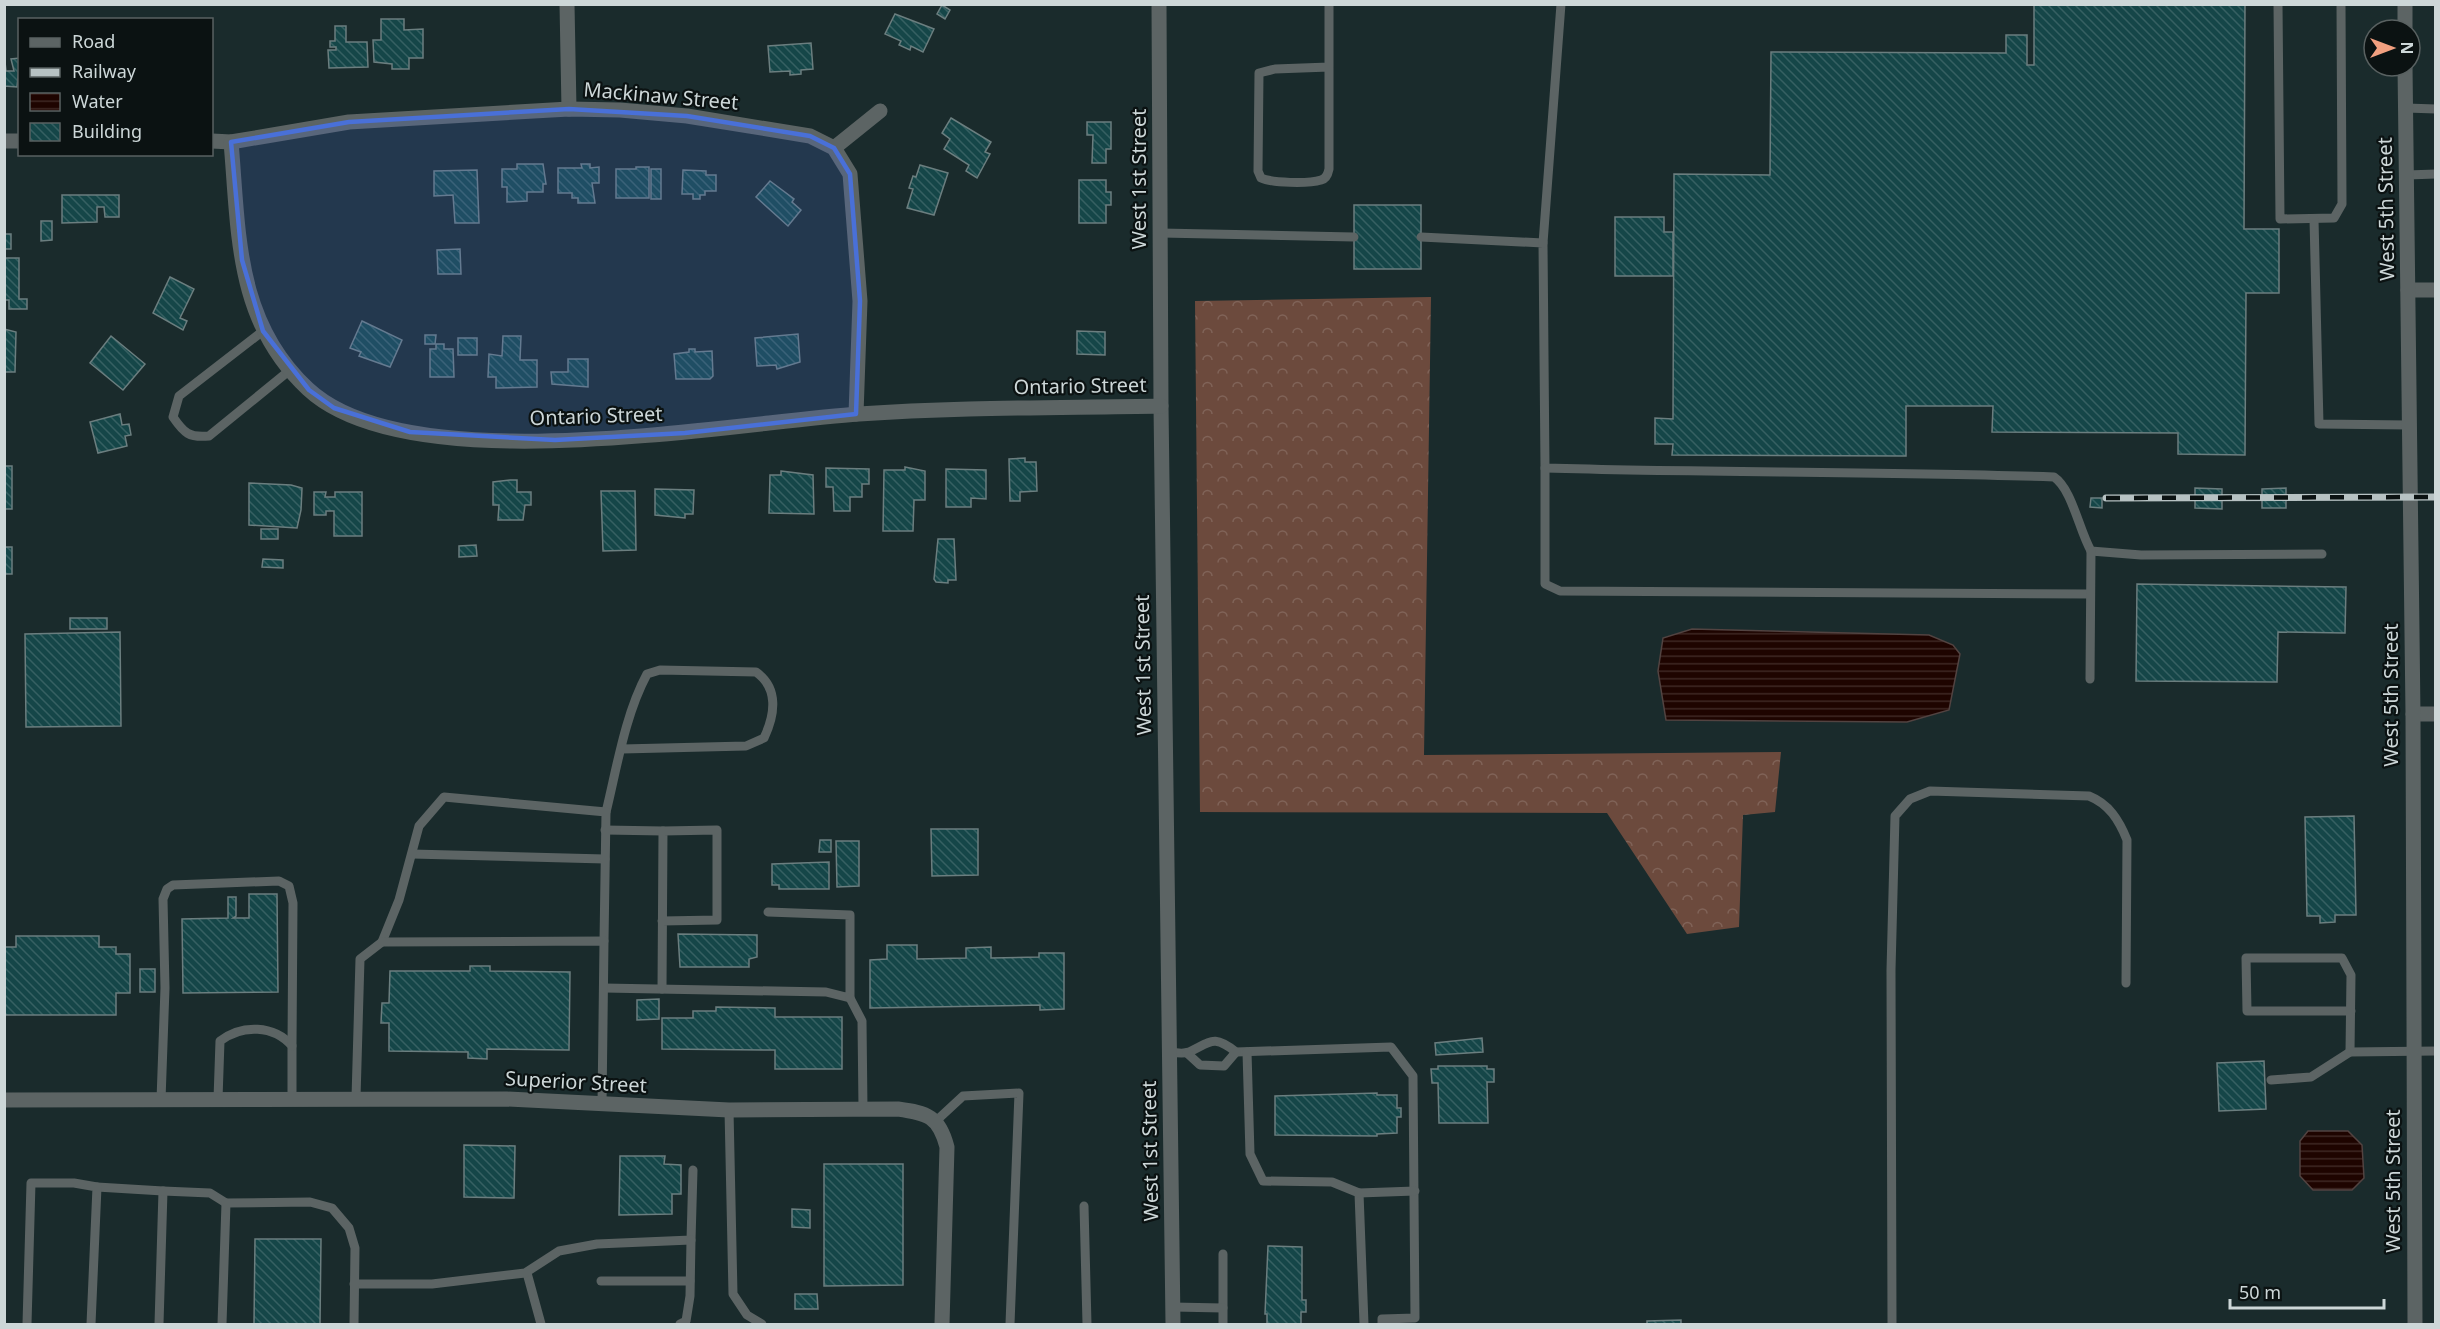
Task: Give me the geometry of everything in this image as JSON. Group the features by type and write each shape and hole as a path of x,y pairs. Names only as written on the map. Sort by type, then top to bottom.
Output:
{"street":[{"path":"567,4 569,109"},
{"name":"West 1st Street","path":"1159,4 1161,406 1173,1324"},
{"name":"West 5th Street","path":"2405,78 2413,714 2415,1324"},
{"name":"Mackinaw Street","path":"213,141 231,141 349,122 569,109 620,110 687,116 810,136 834,148"},
{"path":"856,414 860,301 857,239 850,174 834,148 880,111"},
{"name":"Ontario Street","path":"231,141 242,260 253,306 262,331 290,370 309,390 334,408 378,424 448,437 555,440 685,434 856,414 1161,406"},
{"path":"2408,290 2436,290"},
{"path":"2413,714 2436,714"},
{"name":"Superior Street","path":"4,1100 507,1099 729,1110 862,1109 923,1112 936,1121"},
{"path":"936,1121 947,1147 942,1324"}],"lane":[{"path":"1329,4 1329,67 1328,174 1321,180 1272,182 1261,178 1258,171 1259,73 1275,69 1329,67"},
{"path":"1561,4 1542,243 1545,584 1560,591 2090,594"},
{"path":"2278,4 2280,219 2334,218 2342,204 2341,4"},
{"path":"2406,108 2436,109"},
{"path":"2407,176 2436,174"},
{"path":"2314,219 2319,424 2409,425"},
{"path":"1161,233 1354,237"},
{"path":"1421,237 1542,243"},
{"path":"262,331 179,396 173,417 184,434 194,438 209,436 290,370"},
{"path":"1545,468 1643,471 1911,472 2054,477 2063,483 2080,531 2091,551 2090,679"},
{"path":"2091,551 2141,555 2322,554"},
{"path":"602,1105 606,812 622,749 638,690 647,674 660,670 756,672 767,680 771,692 773,720 764,738 746,746 622,749"},
{"path":"1892,1324 1891,970 1895,816 1910,799 1930,791 2089,796 2102,801 2120,823 2127,840 2126,983"},
{"path":"356,1098 360,959 382,942 399,900 419,826 444,797 606,812"},
{"path":"605,830 717,830 717,920 662,921"},
{"path":"662,989 663,831"},
{"path":"412,854 605,859"},
{"path":"161,1100 165,987 163,899 167,889 173,885 279,880 289,886 293,903 292,1099"},
{"path":"768,912 850,915 850,998 862,1021 862,1109"},
{"path":"382,942 604,941"},
{"path":"2350,1052 2351,1011 2351,975 2342,958 2246,958 2247,1011 2351,1011"},
{"path":"604,988 826,992 850,998"},
{"path":"218,1099 220,1041 232,1032 269,1030 281,1034 292,1046"},
{"path":"1170,1052 1187,1053 1204,1042 1224,1042 1236,1052 1391,1047 1413,1076 1415,1318 1382,1319 1382,1324"},
{"path":"2271,1080 2311,1077 2350,1052 2436,1051"},
{"path":"1187,1053 1200,1065 1224,1066 1236,1052"},
{"path":"1247,1052 1250,1154 1263,1181 1332,1182 1359,1193 1415,1191"},
{"path":"936,1121 963,1096 1019,1093 1010,1324"},
{"path":"729,1110 733,1294 745,1320 762,1324"},
{"path":"680,1324 686,1321 690,1281 693,1170"},
{"path":"27,1324 31,1183 74,1183 97,1187 210,1193 226,1203 310,1202 332,1208 349,1228 355,1248 354,1324"},
{"path":"91,1324 97,1187"},
{"path":"159,1324 163,1191"},
{"path":"1359,1193 1364,1324"},
{"path":"222,1324 226,1203"},
{"path":"1084,1206 1087,1324"},
{"path":"354,1284 432,1284 527,1273 559,1251 597,1244 692,1240"},
{"path":"1223,1254 1223,1324"},
{"path":"527,1273 541,1324"},
{"path":"601,1281 690,1281"},
{"path":"1173,1307 1223,1308"}],"highlighted area":[{"path":"569,109 687,116 810,136 834,148 850,174 860,301 856,414 685,433 555,440 410,432 334,408 309,390 263,331 242,260 231,142 349,122"}],"green space":[{"path":"1431,297 1424,755 1781,752 1775,812 1743,815 1739,927 1687,934 1607,813 1200,812 1195,301"}],"water":[{"path":"1692,629 1929,635 1953,645 1960,654 1949,710 1907,722 1666,720 1658,671 1663,638"},
{"path":"2308,1131 2348,1131 2362,1145 2364,1178 2352,1190 2313,1190 2300,1176 2300,1141"}],"building":[{"path":"2034,4 2245,4 2244,229 2279,229 2279,293 2246,293 2245,455 2178,454 2178,433 1992,432 1993,406 1906,406 1906,456 1672,455 1673,444 1655,444 1655,418 1673,419 1674,174 1770,175 1771,52 2006,53 2006,35 2027,35 2027,65 2034,65"},
{"path":"942,5 950,10 945,19 937,14"},
{"path":"895,14 934,29 923,52 911,46 910,50 899,45 901,41 885,34"},
{"path":"381,19 404,19 404,30 423,29 423,58 409,58 409,69 392,69 392,64 374,62 373,40 381,40"},
{"path":"335,26 346,26 346,42 367,42 368,67 329,68 328,50 336,50 336,47 330,47 330,41 335,41"},
{"path":"811,43 813,69 801,70 801,74 790,75 790,71 770,72 768,46"},
{"path":"4,53 6,71 14,71 11,59 18,58 18,77 17,87 4,86"},
{"path":"951,118 991,142 985,152 990,154 977,178 966,171 969,165 944,149 950,139 942,133"},
{"path":"1087,122 1111,122 1111,149 1106,149 1106,163 1092,163 1093,135 1087,135"},
{"path":"517,164 543,164 546,184 543,184 543,192 527,192 527,201 507,202 507,187 502,187 502,169 517,169"},
{"path":"581,164 590,164 590,168 599,167 599,183 592,183 595,203 578,203 578,198 572,198 572,193 558,193 558,168 582,168"},
{"path":"920,165 948,173 934,215 907,208 913,189 909,188"},
{"path":"636,167 649,167 649,198 616,198 616,169 636,169"},
{"path":"651,169 661,169 661,199 651,199"},
{"path":"477,170 479,223 455,223 453,195 434,196 434,171"},
{"path":"683,170 706,171 706,175 716,175 716,191 705,191 705,195 700,195 700,199 693,199 693,194 682,194"},
{"path":"1079,180 1106,180 1106,192 1111,192 1111,205 1106,205 1106,223 1079,223"},
{"path":"770,181 794,199 792,202 801,210 788,226 756,197"},
{"path":"62,195 119,195 119,217 105,217 104,207 97,207 97,222 62,223"},
{"path":"1354,205 1421,205 1421,269 1354,269"},
{"path":"1615,217 1664,217 1664,232 1673,232 1673,276 1615,276"},
{"path":"41,221 52,221 52,240 41,241"},
{"path":"4,234 11,234 11,249 4,249"},
{"path":"460,249 461,274 438,274 437,250"},
{"path":"4,258 19,258 19,299 27,299 27,309 9,309 9,300 4,300"},
{"path":"170,277 194,289 180,318 187,321 183,330 153,313"},
{"path":"362,321 402,340 390,367 359,356 361,352 350,348"},
{"path":"4,329 16,332 15,372 4,372"},
{"path":"1077,331 1105,332 1105,355 1077,354"},
{"path":"798,334 800,362 777,369 776,365 757,366 755,338"},
{"path":"425,335 436,335 435,344 425,344"},
{"path":"111,336 145,364 123,390 90,363"},
{"path":"503,336 521,336 520,360 537,360 537,387 496,388 496,377 488,377 489,354 502,356"},
{"path":"458,338 477,338 477,355 458,355"},
{"path":"436,344 444,344 444,349 453,349 454,377 430,377 430,349 436,349"},
{"path":"689,349 695,349 695,352 712,351 713,376 710,379 676,379 674,354 689,352"},
{"path":"568,359 588,359 588,387 552,384 551,372 568,372"},
{"path":"120,414 122,425 129,424 131,435 125,436 127,446 98,453 90,422"},
{"path":"1025,458 1025,462 1036,462 1037,491 1020,492 1020,501 1010,501 1009,459"},
{"path":"4,466 12,466 12,509 4,509"},
{"path":"905,467 925,471 925,500 914,500 913,531 883,531 884,470 905,470"},
{"path":"826,468 869,469 869,484 862,484 862,497 850,497 850,511 834,511 833,487 826,487"},
{"path":"946,469 986,470 986,499 971,498 971,507 946,507"},
{"path":"781,471 813,475 814,514 769,513 770,475 781,475"},
{"path":"517,480 517,492 531,492 531,505 525,505 523,520 498,520 499,505 493,505 493,482"},
{"path":"249,483 291,485 302,488 297,528 249,525"},
{"path":"2195,488 2222,489 2222,509 2195,508"},
{"path":"2286,488 2286,508 2262,508 2262,489"},
{"path":"655,489 694,490 693,514 685,514 685,518 655,515"},
{"path":"601,491 635,491 636,550 603,551"},
{"path":"314,492 326,492 325,497 335,497 335,492 362,492 362,536 334,536 334,511 326,511 326,515 314,515"},
{"path":"2091,498 2102,498 2102,508 2090,507"},
{"path":"261,529 278,529 278,539 261,539"},
{"path":"938,539 954,539 956,580 948,580 948,583 936,582 934,579"},
{"path":"476,545 477,556 459,557 459,546"},
{"path":"4,547 12,547 12,574 4,574"},
{"path":"263,559 283,560 283,568 262,567"},
{"path":"2137,584 2346,587 2345,633 2278,632 2277,682 2136,681"},
{"path":"70,618 107,618 107,629 70,629"},
{"path":"120,632 121,726 26,727 25,634"},
{"path":"2354,816 2356,915 2335,915 2335,922 2320,923 2320,916 2307,916 2305,817"},
{"path":"931,829 978,829 978,875 932,876"},
{"path":"820,840 831,840 831,852 819,852"},
{"path":"836,841 859,841 859,886 837,887"},
{"path":"829,862 829,889 779,889 779,885 772,885 772,864"},
{"path":"249,894 277,894 278,992 183,993 182,919 228,918 228,897 236,897 236,916 233,918 249,918"},
{"path":"678,934 757,935 757,957 749,959 749,967 680,967"},
{"path":"16,936 99,936 99,947 116,947 116,954 130,954 130,993 116,993 116,1015 4,1015 4,947 16,947"},
{"path":"887,945 917,945 917,959 966,958 966,948 991,947 991,958 1039,957 1039,953 1064,953 1064,1009 1040,1010 1040,1005 870,1008 870,960 887,959"},
{"path":"470,966 490,966 490,971 570,972 569,1050 487,1049 487,1059 468,1058 468,1052 389,1051 389,1023 381,1023 382,1003 389,1003 390,971 470,971"},
{"path":"140,969 155,969 155,992 140,992"},
{"path":"659,999 659,1019 637,1020 637,1000"},
{"path":"716,1007 775,1008 775,1017 842,1017 842,1069 775,1069 775,1050 662,1049 662,1018 693,1018 693,1011 716,1011"},
{"path":"1482,1038 1483,1052 1436,1055 1435,1043"},
{"path":"2264,1061 2266,1109 2219,1111 2217,1063"},
{"path":"1438,1066 1487,1066 1487,1069 1494,1069 1494,1082 1487,1082 1488,1123 1439,1123 1438,1083 1432,1083 1431,1069 1438,1069"},
{"path":"1377,1093 1377,1095 1397,1095 1397,1108 1401,1108 1401,1117 1397,1117 1397,1133 1377,1134 1377,1136 1275,1135 1275,1096"},
{"path":"464,1145 515,1146 514,1198 464,1197"},
{"path":"620,1156 665,1156 664,1164 681,1165 681,1194 672,1194 672,1214 619,1215"},
{"path":"824,1164 903,1164 903,1285 824,1286"},
{"path":"792,1209 810,1210 810,1228 792,1227"},
{"path":"255,1239 321,1239 320,1324 254,1324"},
{"path":"1268,1246 1302,1247 1302,1300 1306,1300 1306,1312 1301,1312 1301,1324 1267,1324 1267,1314 1265,1314"},
{"path":"795,1294 817,1294 818,1309 795,1309"},
{"path":"1681,1320 1681,1324 1647,1324 1647,1321"}],"railway":[{"path":"2106,498 2436,497"}]}
